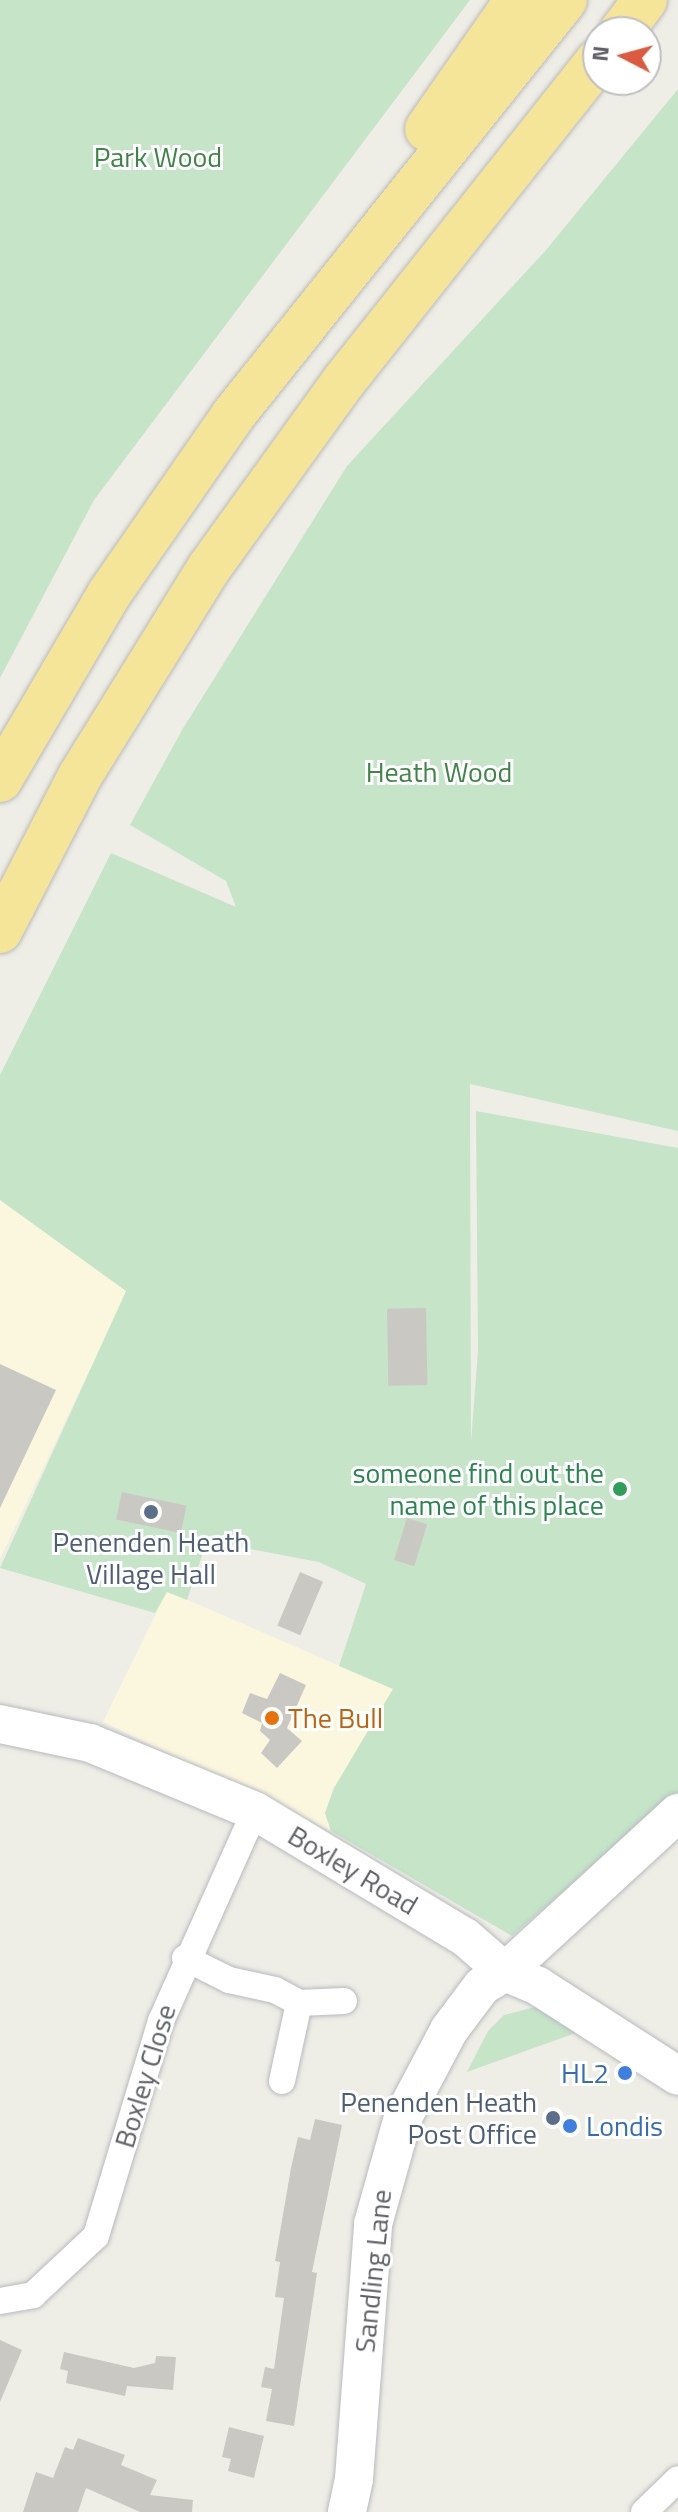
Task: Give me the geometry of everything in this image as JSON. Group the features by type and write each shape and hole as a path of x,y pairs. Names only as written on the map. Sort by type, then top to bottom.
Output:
{"highway":[{"path":"300,326 373,201 517,0"},
{"path":"0,780 109,594 300,326 565,0"},
{"path":"0,931 87,764 209,568 344,381 582,81"}],"street":[{"name":"Boxley Road","path":"0,1724 90,1743 255,1811 465,1937 505,1972 538,1986 678,2076"},
{"name":"Boxley Close","path":"0,2301 33,2295 96,2236 185,1958 255,1811"},
{"name":"Sandling Lane","path":"347,2512 354,2479 373,2224 390,2152 449,2030 482,1986 505,1972 678,1813"},
{"path":"185,1958 229,1980 275,1990 299,2003 344,2001"},
{"path":"282,2081 299,2003"},
{"path":"644,2512 678,2479"}],"shaded area":[{"path":"0,1200 127,1291 0,1559"},
{"path":"167,1591 393,1689 334,1788 325,1812 331,1831 103,1722"}],"green space":[{"name":"Park Wood","path":"0,0 470,0 94,500 0,678"},
{"name":"Heath Wood","path":"678,89 678,1131 470,1084 471,1442 478,1351 476,1111 678,1148 678,1792 512,1936 331,1831 325,1813 334,1788 393,1689 339,1666 366,1584 319,1562 207,1541 187,1600 167,1592 155,1613 0,1568 126,1291 0,1200 0,1075 111,853 236,907 226,881 130,825 182,730 347,466 546,250"},
{"path":"539,2006 587,2029 467,2072 488,2031 504,2015"}],"building":[{"path":"426,1308 427,1385 388,1386 387,1309"},
{"path":"0,1364 56,1390 0,1508"},
{"name":"Penenden Heath Village Hall","path":"122,1492 187,1506 181,1533 116,1519"},
{"path":"407,1518 427,1524 414,1566 394,1560"},
{"path":"300,1572 323,1582 300,1635 277,1625"},
{"name":"The Bull","path":"280,1673 306,1685 287,1728 302,1741 277,1768 261,1753 270,1740 260,1731 262,1723 242,1713 250,1693 267,1699"},
{"path":"315,2119 342,2125 312,2272 317,2273 294,2426 266,2421 272,2389 261,2387 265,2367 274,2369 284,2298 275,2297 280,2262 275,2261 291,2168 298,2137 310,2140"},
{"path":"0,2340 22,2350 0,2402"},
{"path":"64,2352 134,2368 155,2363 156,2356 176,2357 173,2390 127,2386 125,2396 66,2383 68,2371 60,2369"},
{"path":"229,2427 264,2436 254,2478 228,2471 231,2459 222,2457"},
{"path":"78,2438 125,2455 121,2465 157,2480 150,2495 193,2500 192,2512 140,2512 86,2488 78,2512 23,2512 36,2472 53,2478 65,2447 73,2450"}],"place":[{"name":"someone find out the name of this place","path":"620,1489"},
{"name":"Penenden Heath Village Hall","path":"151,1512"},
{"name":"The Bull","path":"272,1718"},
{"name":"HL2","path":"625,2073"},
{"name":"Penenden Heath Post Office","path":"553,2118"},
{"name":"Londis","path":"570,2126"}]}
